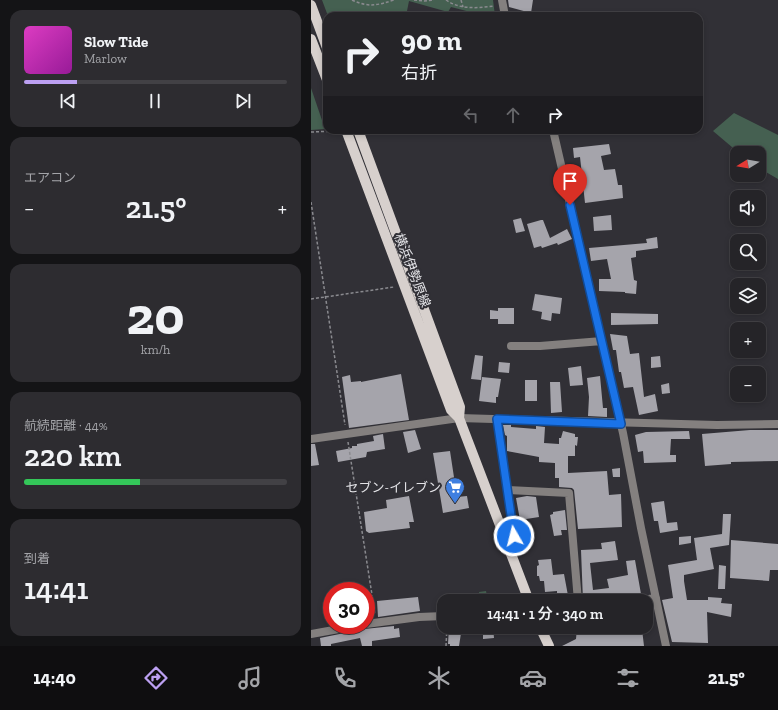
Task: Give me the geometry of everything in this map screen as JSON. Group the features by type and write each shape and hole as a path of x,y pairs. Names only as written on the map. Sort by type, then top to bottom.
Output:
{"main road":[{"path":"311,5 323,37"},
{"path":"311,39 323,70"},
{"name":"横浜伊勢原線","path":"348,134 451,410 459,418 526,594"},
{"name":"横浜伊勢原線","path":"359,134 460,407 459,418"},
{"path":"543,634 549,646"}],"street":[{"path":"554,134 621,424 666,646"},
{"path":"511,346 540,346 602,341"},
{"path":"311,439 459,418 621,424 778,424"},
{"path":"497,419 514,536 507,545"},
{"path":"507,490 569,493 577,594"},
{"path":"377,622 437,617"},
{"path":"311,634 323,632"}],"path":[{"path":"352,0 361,4 376,5 394,0"},
{"path":"414,0 424,2 434,0"},
{"path":"446,0 451,4 463,7 478,8 500,3"},
{"path":"461,0 463,7"},
{"path":"311,132 323,132"},
{"path":"311,202 377,622"},
{"path":"311,299 405,285"},
{"path":"446,646 447,634"}],"green space":[{"path":"322,0 493,0 494,12 470,12 451,7 448,12 409,1 407,12 326,12"},
{"path":"311,88 323,123 323,129 311,130"},
{"path":"734,113 778,135 778,179 766,172 766,146 731,146 713,131"},
{"path":"486,591 487,594 479,594 479,592"}],"building":[{"path":"508,0 533,0 531,12 509,7"},
{"path":"609,144 611,154 601,156 604,170 615,169 618,185 622,185 623,198 585,203 580,157 574,158 573,148"},
{"path":"611,215 612,230 594,231 593,217"},
{"path":"521,218 525,231 516,233 513,220"},
{"path":"543,220 550,238 567,229 572,239 558,245 557,243 542,248 541,246 534,248 527,224"},
{"path":"657,237 658,248 636,251 636,257 631,258 634,280 637,281 636,294 599,291 599,279 611,279 607,259 591,261 589,248 647,243 646,239"},
{"path":"535,294 562,298 560,314 552,313 551,321 541,319 542,312 532,310"},
{"path":"498,308 514,308 514,324 498,324 498,319 490,319 490,310 498,311"},
{"path":"611,313 658,314 658,324 611,325"},
{"path":"610,334 627,336 630,354 639,353 644,397 655,394 658,411 639,415 633,387 624,388 621,372 619,372 616,350 613,350"},
{"path":"475,355 483,356 481,380 471,379"},
{"path":"660,356 661,367 651,368 651,357"},
{"path":"499,362 510,363 509,373 498,372"},
{"path":"581,366 583,385 570,386 568,368"},
{"path":"401,374 409,420 349,428 342,377 350,375 351,382 361,382"},
{"path":"600,376 603,408 607,408 607,417 588,416 589,397 587,378"},
{"path":"482,377 501,379 498,397 496,397 496,403 479,401"},
{"path":"525,380 537,380 537,401 525,401"},
{"path":"550,382 560,382 562,412 551,413"},
{"path":"669,383 670,393 662,394 661,385"},
{"path":"503,425 536,429 536,426 545,427 544,443 559,444 559,438 561,438 563,431 575,434 575,437 578,437 577,446 575,445 575,456 568,456 568,473 607,471 609,495 621,494 622,527 578,529 574,490 572,488 559,487 559,478 555,478 555,463 539,462 539,457 507,451 507,436 505,435"},
{"path":"415,430 421,449 408,453 403,432"},
{"path":"750,430 778,430 778,461 731,462 731,464 705,466 702,434"},
{"path":"689,431 690,439 671,439 670,455 676,455 676,462 644,463 643,451 638,452 635,435 646,432"},
{"path":"383,434 385,449 367,452 366,457 338,462 336,451 352,448 352,446 357,446 357,444 374,441 373,436"},
{"path":"311,444 315,444 319,465 311,466"},
{"path":"450,451 457,497 467,496 469,508 443,513 433,453"},
{"path":"620,468 620,477 613,477 612,469"},
{"path":"409,496 414,522 409,522 410,528 369,533 366,531 364,512 387,508 386,500"},
{"path":"527,496 536,497 539,517 520,520 516,498"},
{"path":"664,501 667,523 677,522 678,530 660,533 658,521 654,521 651,503"},
{"path":"565,510 567,530 561,530 562,535 554,536 550,515 553,514 553,512"},
{"path":"723,514 731,514 729,545 710,548 714,569 684,575 684,581 687,600 708,600 708,597 722,598 721,603 732,604 731,617 707,612 708,643 672,642 662,600 673,598 668,565 697,560 694,538 722,534"},
{"path":"691,536 691,543 679,545 679,537"},
{"path":"731,540 778,544 778,570 770,570 769,581 730,578"},
{"path":"615,541 618,560 590,563 593,590 609,588 607,579 628,575 626,561 635,560 641,594 583,594 581,550 602,549 601,543"},
{"path":"551,559 553,575 564,574 568,594 557,594 557,591 545,592 544,581 540,581 539,576 537,576 537,566 539,565 538,560"},
{"path":"719,565 726,566 725,589 718,589"},
{"path":"418,597 420,611 378,617 377,601"},
{"path":"394,626 394,629 399,628 400,637 372,641 372,646 362,646 360,638 331,644 331,646 321,646 320,638 340,634 375,634 375,628"},
{"path":"449,634 461,634 459,646 450,646 450,644 448,644"},
{"path":"483,634 494,634 494,638 483,639"},
{"path":"576,634 643,634 644,646 562,646 576,639"}],"place":[{"name":"セブン-イレブン","path":"455,504"}],"route":[{"path":"514,536 497,419 621,424 570,205"}]}
